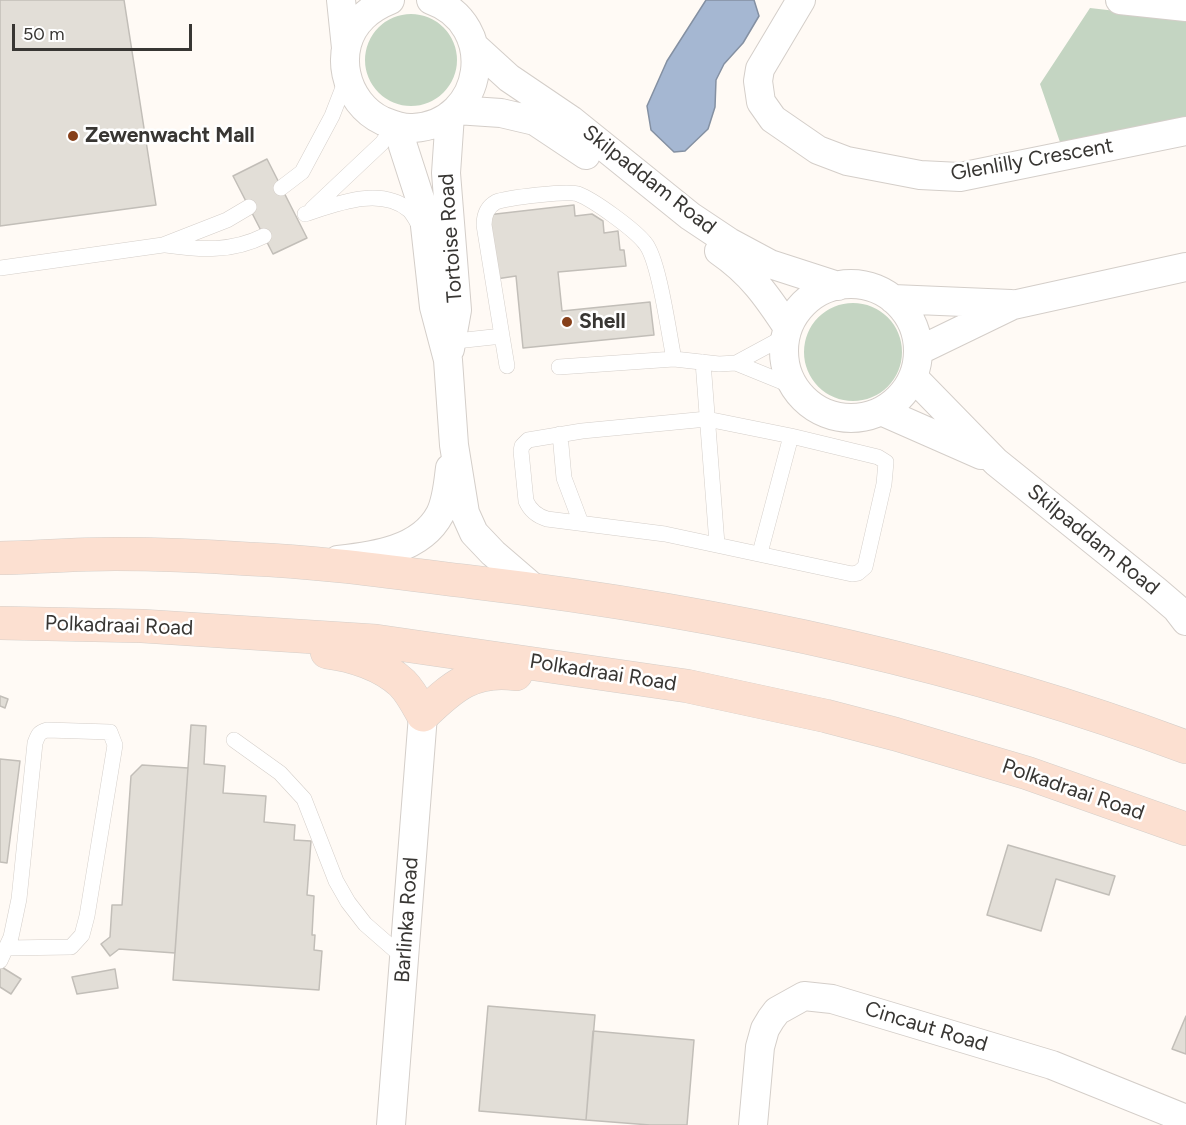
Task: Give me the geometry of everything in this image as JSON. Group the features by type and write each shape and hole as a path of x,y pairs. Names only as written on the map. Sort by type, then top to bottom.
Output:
{"main road":[{"path":"0,558 119,554 250,559 536,590 749,624 838,643 977,678 1102,716 1186,747"},
{"name":"Polkadraai Road","path":"0,623 141,626 376,641 687,686 826,716 895,734 1027,773 1186,829"},
{"path":"141,626 218,640 342,654 366,662 402,682 423,715 461,681 488,673 511,673 616,688 687,686"}],"street":[{"path":"341,0 346,50 346,79 356,100 373,116 397,127 414,128 433,124 453,113 470,92 476,70 475,47 463,10 452,11 430,0"},
{"path":"346,50 352,33 362,18 376,6 390,0"},
{"name":"Glenlilly Crescent","path":"801,0 760,69 758,81 760,102 773,119 818,150 847,161 920,175 960,177 1186,131"},
{"path":"1120,0 1186,7"},
{"name":"Skilpaddam Road","path":"475,47 508,78 571,120 690,216 729,242 770,264 838,286"},
{"name":"Skilpaddam Road","path":"453,113 517,116 535,121 560,136 742,269 762,289 787,332"},
{"name":"Tortoise Road","path":"448,348 457,310 446,173 453,113"},
{"name":"Tortoise Road","path":"397,127 423,208 434,307 448,348 454,445 465,513 474,533 493,553 536,590"},
{"path":"893,299 1013,304 1186,267"},
{"path":"861,285 893,299 902,307 914,328 915,364 905,391 881,411 858,417 834,415 812,405 795,387 784,352 787,332 793,318 807,300 838,286 861,285"},
{"path":"915,364 1013,304"},
{"name":"Skilpaddam Road","path":"915,364 996,462 1155,590 1176,608 1186,621"},
{"name":"Skilpaddam Road","path":"881,411 996,462"},
{"name":"Tortoise Road","path":"306,564 394,550 410,543 428,529 440,515 444,504 454,445"},
{"name":"Barlinka Road","path":"391,1125 423,715"},
{"name":"Cincaut Road","path":"753,1125 760,1047 765,1029 777,1011 804,996 832,999 1052,1065 1186,1119"}],"lane":[{"path":"281,188 302,172 332,117 346,79"},
{"path":"397,127 301,216 345,201 370,198 393,201 410,211 426,235"},
{"path":"507,366 484,218 487,210 495,203 506,199 572,192 592,202 640,237 647,245 661,293 674,359"},
{"path":"163,245 227,220 249,207"},
{"path":"0,268 163,245 217,249 248,243 264,236"},
{"path":"736,363 787,332"},
{"path":"448,348 502,336"},
{"path":"559,367 674,359 736,363 795,387"},
{"path":"703,362 717,544"},
{"path":"706,419 878,457 886,462 884,484 865,567 858,573 852,574 665,534 540,517 526,501 522,446 534,438 560,434 706,419"},
{"path":"560,434 564,478 581,523"},
{"path":"760,553 791,436"},
{"path":"48,730 110,732 115,745 82,935 71,947 4,954 19,899 35,743 38,736 41,732 48,730"},
{"path":"234,740 280,773 304,799 336,881 348,902 364,924 404,958"}],"green space":[{"path":"1090,8 1186,19 1186,119 1061,145 1040,84"},
{"path":"411,14 429,17 444,27 454,42 457,60 454,78 444,93 429,103 411,106 393,103 378,93 368,78 365,60 368,42 378,27 393,17"},
{"path":"853,303 872,307 887,318 898,333 902,352 898,371 887,386 872,397 853,401 834,397 819,386 808,371 804,352 808,333 819,318 834,307"}],"water":[{"path":"706,0 754,0 759,16 743,43 724,64 716,80 715,107 708,129 685,151 674,152 651,130 647,106 667,61"}],"building":[{"name":"Zewenwacht Mall","path":"0,0 124,0 156,205 0,226"},
{"path":"267,159 307,238 273,254 233,176"},
{"path":"574,205 575,216 592,214 603,221 604,233 618,231 620,250 624,250 626,266 558,272 562,311 650,302 654,335 523,348 516,276 496,279 487,215"},
{"path":"0,696 8,699 5,708 0,706"},
{"path":"191,725 206,726 204,764 225,766 223,793 266,796 264,822 295,825 294,840 311,841 307,895 314,896 312,935 315,935 314,950 322,951 319,990 173,980"},
{"path":"0,759 20,761 7,863 0,862"},
{"path":"142,765 188,768 175,953 119,949 110,956 101,944 110,937 112,905 122,905 131,776"},
{"path":"1008,845 1115,876 1109,895 1056,879 1041,931 987,915"},
{"path":"0,966 21,979 11,994 0,987"},
{"path":"115,969 118,988 77,994 72,977"},
{"path":"488,1006 595,1015 586,1120 479,1111"},
{"path":"1186,1016 1186,1054 1172,1049"},
{"path":"593,1031 694,1040 687,1125 650,1125 586,1120"}],"place":[{"name":"Zewenwacht Mall","path":"73,136"},
{"name":"Shell","path":"567,322"}]}
